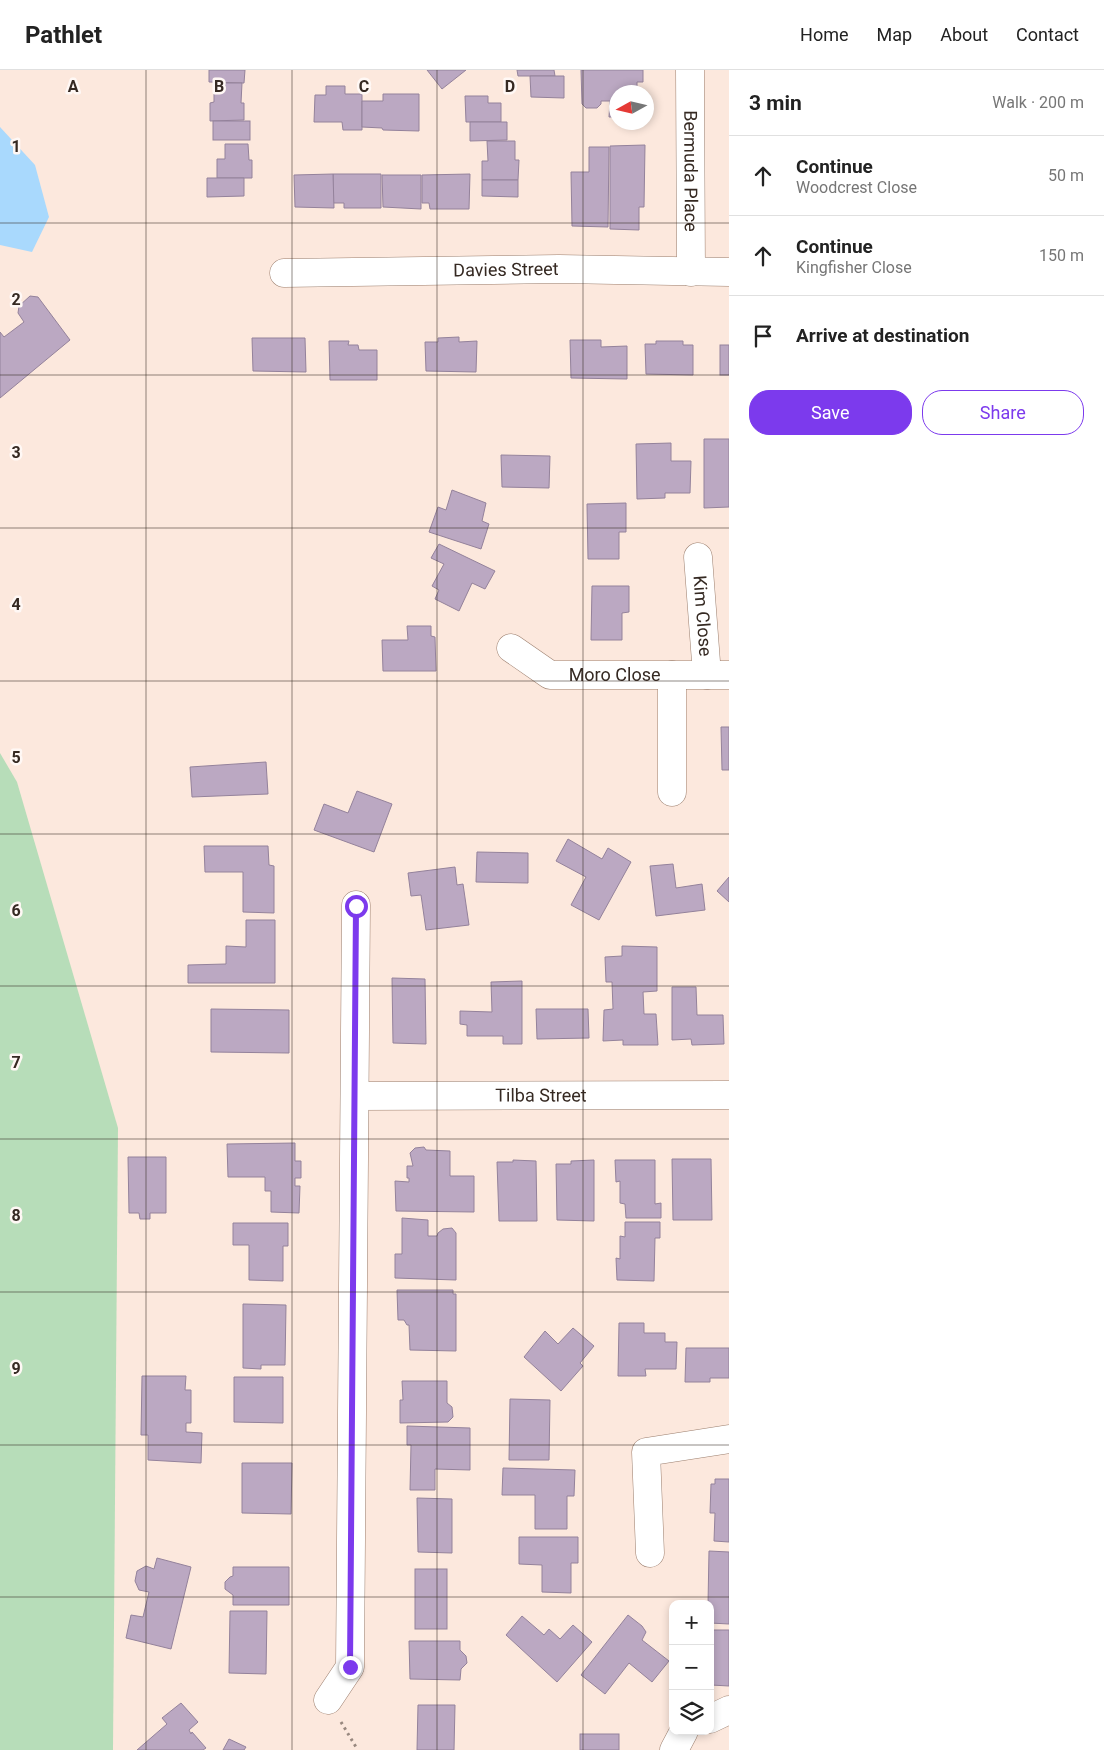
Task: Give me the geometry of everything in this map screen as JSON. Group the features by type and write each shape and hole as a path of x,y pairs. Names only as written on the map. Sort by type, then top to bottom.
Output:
{"street":[{"name":"Bermuda Place","path":"690,70 691,272"},
{"name":"Davies Street","path":"284,273 559,269 729,272"},
{"name":"Kim Close","path":"698,557 718,675"},
{"name":"Moro Close","path":"511,648 550,676 718,675"},
{"path":"672,675 672,792"},
{"path":"328,1700 350,1667 356,906"},
{"name":"Tilba Street","path":"354,1096 729,1095"},
{"path":"650,1552 646,1452 729,1439"},
{"path":"714,1717 729,1710"},
{"path":"674,1750 682,1735"}],"path":[{"path":"328,1700 356,1750"}],"green space":[{"path":"0,753 17,782 118,1128 113,1750 0,1750"}],"water":[{"path":"0,127 35,165 49,217 32,252 0,245"}],"building":[{"path":"209,70 245,70 244,83 209,82"},
{"path":"427,70 466,70 442,89"},
{"path":"517,70 554,70 555,76 518,76"},
{"path":"581,70 643,70 643,82 637,82 637,85 609,85 609,101 601,101 597,108 586,108 582,104"},
{"path":"530,76 564,76 564,98 531,97"},
{"path":"214,83 242,83 241,103 244,103 244,120 210,121 210,103 214,102"},
{"path":"326,86 345,86 345,94 362,94 362,130 343,130 342,122 314,122 315,95 326,95"},
{"path":"383,94 419,94 419,131 383,130 382,128 362,127 362,101 383,101"},
{"path":"465,96 488,96 488,103 501,103 501,122 466,122"},
{"path":"213,121 250,121 250,140 213,140"},
{"path":"470,122 507,122 507,140 470,141"},
{"path":"487,141 515,141 515,160 519,160 518,180 482,180 482,161 488,161"},
{"path":"225,144 248,144 249,160 252,160 252,178 217,178 217,159 225,159"},
{"path":"645,145 644,207 639,207 639,230 610,229 610,146"},
{"path":"589,147 609,147 608,227 572,226 571,172 589,172"},
{"path":"333,174 381,174 381,208 344,208 344,203 333,203"},
{"path":"333,174 334,208 295,207 294,175"},
{"path":"470,174 469,209 430,209 429,203 422,203 422,175"},
{"path":"382,175 421,175 421,209 383,207"},
{"path":"207,178 244,178 244,196 207,197"},
{"path":"482,180 518,180 518,197 482,196"},
{"path":"30,296 38,297 70,340 0,398 0,332 4,337 24,322 18,313 19,306"},
{"path":"459,337 459,342 477,341 476,372 426,371 425,342 438,342 438,338"},
{"path":"252,338 305,338 306,372 253,371"},
{"path":"570,340 601,340 601,347 627,346 627,379 571,378"},
{"path":"329,341 349,341 348,345 358,345 359,350 377,350 377,380 330,380"},
{"path":"656,341 683,341 683,345 693,345 693,375 646,374 645,344 656,344"},
{"path":"720,345 729,345 729,375 720,375"},
{"path":"704,439 729,439 729,507 704,508"},
{"path":"671,443 671,461 691,461 690,493 665,493 665,498 637,499 636,444"},
{"path":"501,455 550,456 549,488 502,487"},
{"path":"452,490 486,503 482,521 489,524 481,549 429,532 438,507 446,510"},
{"path":"626,503 626,532 619,532 619,559 588,559 587,504"},
{"path":"439,544 495,571 485,589 472,583 459,611 435,599 439,590 432,586 444,564 431,558"},
{"path":"592,586 629,586 629,612 622,613 622,640 591,640"},
{"path":"407,626 431,626 431,636 435,637 436,671 383,671 382,640 408,640"},
{"path":"721,727 729,727 729,770 722,770"},
{"path":"266,762 268,794 192,797 190,767"},
{"path":"357,791 392,804 374,852 314,830 324,804 348,813"},
{"path":"568,839 602,859 608,848 631,862 599,920 571,905 586,877 556,861"},
{"path":"204,846 268,846 269,865 274,866 274,913 243,912 243,872 205,872"},
{"path":"477,852 528,853 528,883 476,882"},
{"path":"673,864 676,888 702,884 705,910 656,916 650,866"},
{"path":"455,867 457,885 463,884 469,925 426,930 421,895 411,896 408,873"},
{"path":"729,877 729,902 717,891"},
{"path":"246,920 275,920 275,983 188,983 188,965 226,964 226,946 246,947"},
{"path":"622,946 657,947 657,991 643,992 644,1014 656,1014 658,1045 623,1045 623,1040 603,1041 604,1010 613,1009 612,982 606,982 605,957 622,956"},
{"path":"392,978 425,979 426,1044 393,1043"},
{"path":"522,981 522,1044 503,1044 503,1036 467,1036 467,1025 460,1024 460,1011 492,1012 491,982"},
{"path":"672,987 696,987 697,1015 723,1015 724,1044 692,1045 691,1039 672,1040"},
{"path":"211,1009 289,1010 289,1053 211,1052"},
{"path":"536,1009 588,1009 589,1038 537,1039"},
{"path":"295,1143 295,1161 301,1161 301,1178 295,1178 295,1186 300,1186 299,1213 271,1212 271,1191 265,1191 265,1177 228,1177 227,1144"},
{"path":"424,1147 426,1150 450,1151 450,1176 474,1176 474,1212 396,1211 395,1181 409,1182 407,1166 413,1166 410,1153 415,1148"},
{"path":"128,1157 166,1157 166,1213 150,1213 150,1219 140,1219 139,1213 129,1213"},
{"path":"672,1159 711,1159 712,1220 673,1220"},
{"path":"513,1160 536,1161 537,1221 499,1221 497,1162 513,1162"},
{"path":"594,1160 594,1221 557,1220 556,1164 571,1164 571,1161"},
{"path":"615,1160 655,1160 655,1204 661,1203 661,1218 626,1218 625,1204 620,1203 620,1181 616,1182"},
{"path":"402,1218 428,1220 428,1236 437,1236 443,1229 452,1228 456,1233 456,1280 395,1278 395,1254 402,1254"},
{"path":"625,1222 660,1222 660,1238 655,1238 654,1281 617,1280 616,1258 620,1259 620,1236 625,1237"},
{"path":"233,1223 288,1223 288,1246 283,1246 283,1281 249,1280 249,1245 233,1245"},
{"path":"397,1290 453,1290 453,1294 456,1294 456,1351 410,1350 409,1325 404,1320 398,1320"},
{"path":"243,1304 286,1305 285,1365 261,1365 261,1369 243,1368"},
{"path":"619,1323 644,1323 644,1333 665,1333 665,1342 677,1342 676,1369 645,1369 646,1376 618,1376"},
{"path":"573,1328 594,1346 580,1363 583,1366 561,1391 524,1357 545,1331 558,1344"},
{"path":"686,1348 729,1348 729,1378 710,1378 710,1382 685,1382"},
{"path":"142,1376 186,1376 185,1390 191,1390 191,1423 186,1423 186,1432 202,1433 201,1463 148,1460 148,1435 141,1435"},
{"path":"234,1377 283,1377 283,1423 234,1422"},
{"path":"402,1381 447,1381 447,1403 452,1407 453,1417 448,1422 400,1423 400,1400 403,1400"},
{"path":"510,1399 550,1400 549,1460 509,1460"},
{"path":"407,1426 470,1428 470,1470 435,1469 435,1490 410,1490 411,1445 407,1445"},
{"path":"242,1463 292,1463 291,1514 242,1513"},
{"path":"503,1468 575,1470 574,1496 567,1496 567,1529 535,1529 535,1495 502,1495"},
{"path":"715,1479 729,1479 729,1542 714,1541 715,1513 710,1513 711,1484 715,1484"},
{"path":"417,1498 452,1499 452,1553 418,1552"},
{"path":"519,1537 578,1537 578,1563 571,1563 571,1593 542,1592 542,1565 519,1564"},
{"path":"709,1551 729,1552 729,1624 714,1623 714,1600 708,1600"},
{"path":"157,1558 191,1567 171,1649 126,1638 131,1615 143,1617 149,1592 139,1590 135,1581 137,1571 146,1566 154,1569"},
{"path":"233,1567 289,1567 289,1605 233,1605 233,1595 225,1589 225,1582 233,1576"},
{"path":"415,1569 447,1569 447,1629 415,1629"},
{"path":"230,1611 267,1611 266,1674 229,1673"},
{"path":"628,1615 642,1626 646,1632 642,1640 669,1661 652,1682 629,1663 605,1694 581,1675"},
{"path":"522,1616 544,1635 549,1629 560,1639 573,1625 592,1642 557,1682 506,1635"},
{"path":"714,1630 729,1630 729,1686 714,1685"},
{"path":"409,1641 460,1641 460,1650 466,1656 467,1663 461,1669 460,1680 410,1679"},
{"path":"181,1703 198,1722 189,1730 191,1734 192,1732 206,1748 203,1750 137,1750 167,1724 162,1718"},
{"path":"418,1705 455,1705 454,1750 417,1750"},
{"path":"580,1734 619,1734 619,1750 580,1750"},
{"path":"229,1739 246,1747 244,1750 223,1750"}],"route":[{"path":"350,1667 356,906"}]}
